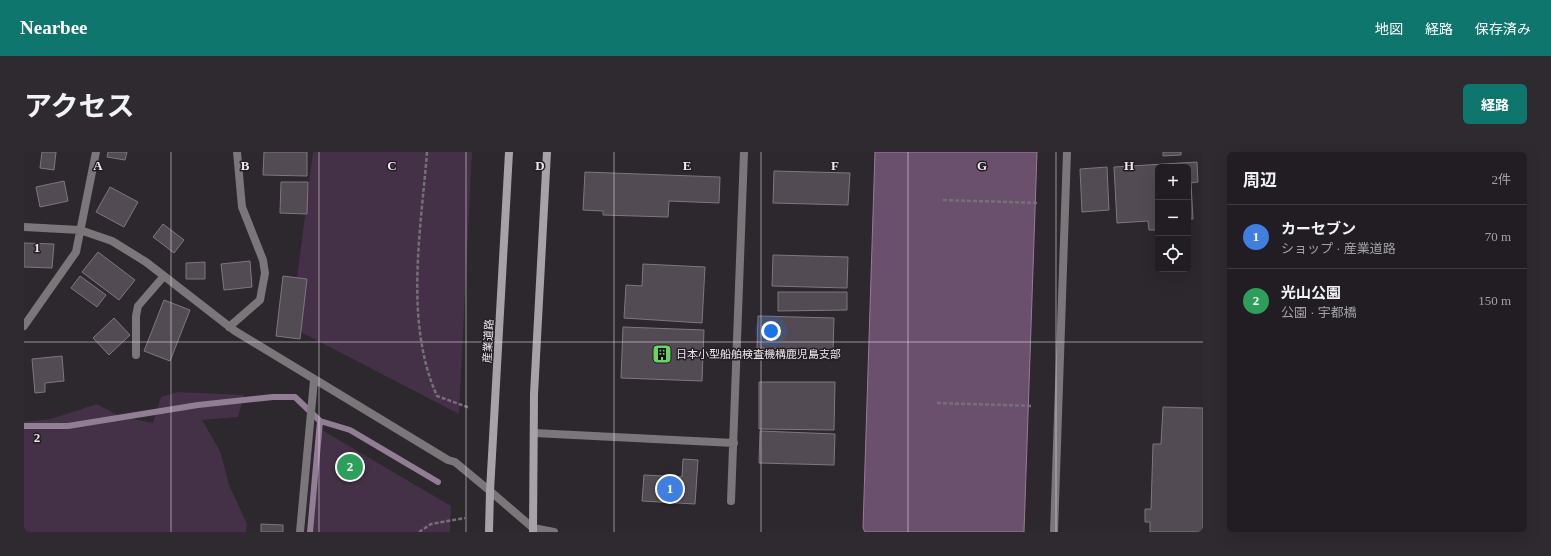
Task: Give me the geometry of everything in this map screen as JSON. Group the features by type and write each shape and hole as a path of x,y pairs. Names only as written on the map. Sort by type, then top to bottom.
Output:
{"main road":[{"name":"産業道路","path":"489,532 509,152"},
{"path":"533,530 534,394 547,152"}],"street":[{"path":"24,326 76,252 96,152"},
{"path":"230,327 260,300 265,273 263,260 242,207 237,152"},
{"path":"731,501 744,152"},
{"path":"1054,532 1067,152"},
{"path":"24,227 80,230 112,241 146,262 230,327 314,380 448,460 455,462 533,530 554,532"},
{"path":"136,355 136,316 138,306 164,276"},
{"path":"300,532 314,380"},
{"path":"534,433 734,443"}],"path":[{"path":"427,152 416,278 418,314 423,351 430,380 437,396 470,408"},
{"path":"943,200 1039,203"},
{"path":"937,403 1033,406"},
{"path":"419,532 431,524 465,518"}],"shaded area":[{"path":"313,152 472,152 459,414 291,327"},
{"path":"875,152 1037,152 1024,532 865,532 863,528"},
{"path":"178,392 244,395 238,417 202,420 220,451 229,485 247,524 246,532 24,532 24,422 51,419 97,404 119,416 153,423 161,397"},
{"path":"320,429 451,506 450,532 308,532"}],"building":[{"path":"42,152 56,152 54,170 40,168"},
{"path":"108,152 127,152 125,160 107,157"},
{"path":"264,152 307,152 307,176 263,175"},
{"path":"1163,152 1181,152 1181,155 1163,156"},
{"path":"1197,162 1198,182 1191,183 1191,164 1164,164"},
{"path":"1155,165 1155,230 1149,230 1148,221 1117,223 1114,167"},
{"path":"1107,167 1109,210 1082,212 1080,169"},
{"path":"774,171 850,173 848,205 773,203"},
{"path":"585,172 720,177 719,203 669,201 668,217 603,215 603,211 583,210"},
{"path":"64,181 68,201 40,207 36,187"},
{"path":"281,182 308,182 307,214 280,213"},
{"path":"1191,183 1193,219 1191,219"},
{"path":"110,187 138,202 124,227 96,212"},
{"path":"163,224 184,240 174,253 153,237"},
{"path":"24,243 54,244 52,268 24,267"},
{"path":"98,252 135,280 119,300 82,272"},
{"path":"773,255 848,257 847,288 772,286"},
{"path":"250,261 252,287 224,290 221,264"},
{"path":"205,262 205,279 186,279 186,263"},
{"path":"643,264 705,267 702,323 624,318 626,285 642,286"},
{"path":"80,276 106,295 97,307 71,288"},
{"path":"283,276 307,279 300,339 276,336"},
{"path":"778,292 847,292 847,310 778,311"},
{"path":"164,300 190,310 170,361 144,351"},
{"path":"758,316 834,318 833,350 757,348"},
{"path":"114,318 130,335 109,355 93,338"},
{"name":"日本小型船舶検査機構鹿児島支部","path":"623,327 704,330 702,381 621,378"},
{"path":"62,356 64,381 45,383 45,392 35,393 32,359"},
{"path":"759,382 835,382 834,430 759,429"},
{"path":"1163,407 1203,408 1203,532 1150,532 1150,522 1145,522 1145,509 1151,509 1153,444 1161,444"},
{"path":"760,431 835,434 834,465 759,463"},
{"path":"683,459 698,460 695,504 642,501 644,475 682,477"},
{"path":"261,524 283,525 283,532 261,532"}],"waterway":[{"path":"24,426 68,426 198,405 273,397 295,397 320,421 350,430 438,482"},
{"path":"310,532 320,421"}],"place":[{"name":"日本小型船舶検査機構鹿児島支部","path":"662,354"},
{"name":"光山公園","path":"350,467"},
{"name":"カーセブン","path":"670,489"}]}
